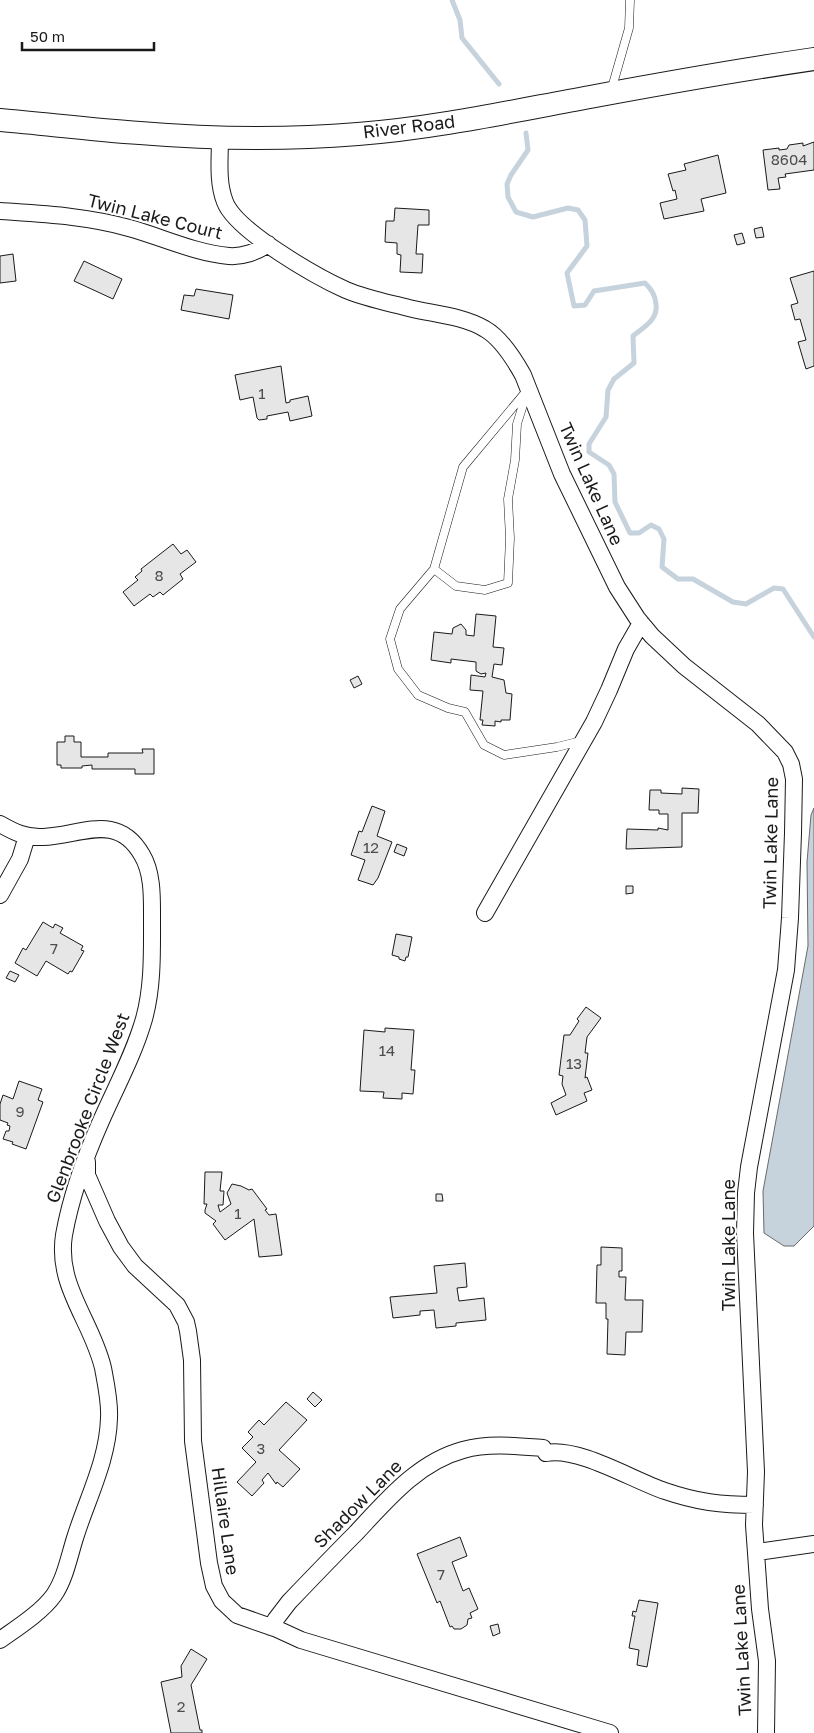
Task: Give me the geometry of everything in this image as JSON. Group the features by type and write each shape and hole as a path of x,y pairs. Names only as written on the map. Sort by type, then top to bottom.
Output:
{"main road":[{"name":"River Road","path":"0,120 140,134 220,138 313,137 359,134 414,128 814,59"}],"street":[{"name":"Twin Lake Lane","path":"220,138 222,192 226,204 238,220 268,244 297,263 348,291 407,308 465,321 493,334 516,362 529,388 562,474 595,545 617,587 641,623 684,666 758,724 785,752 791,764 794,779 790,918 786,970 748,1167 746,1193 745,1233 756,1472 754,1505 760,1609 766,1661 766,1733"},
{"name":"Twin Lake Court","path":"0,211 82,218 128,228 207,252 230,256 246,255 268,244"},
{"path":"485,913 584,740 609,690 626,649 641,623"},
{"name":"Glenbrooke Circle West","path":"0,824 17,834 27,836 49,836 91,828 121,833 134,842 144,857 149,873 152,903 152,952 145,1017 135,1047 100,1123 87,1157 69,1207 64,1239 63,1263 67,1282 95,1345 102,1368 109,1419 104,1454 66,1570 54,1594 42,1608 0,1640"},
{"path":"0,895 20,859 27,836"},
{"name":"Hillaire Lane","path":"87,1157 87,1175 107,1221 121,1247 135,1266 176,1305 188,1331 192,1360 193,1441 209,1563 214,1586 222,1601 231,1611 301,1640 610,1733"},
{"name":"Shadow Lane","path":"271,1627 289,1602 410,1478 438,1460 462,1450 483,1446 543,1448 546,1453 557,1451 582,1457 692,1500 723,1505 754,1505"},
{"path":"757,1552 814,1544"}],"lane":[{"path":"610,93 629,28 630,0"},
{"path":"529,388 462,467 434,569 400,609 390,639 398,669 418,695 448,708 465,712 484,745 504,755 557,748 584,740"},
{"path":"434,569 456,586 486,590 508,583 510,538 508,499 515,460 517,424 529,388"}],"shaded area":[{"path":"814,808 814,1226 794,1246 784,1246 764,1233 763,1191 808,946 807,862 811,815"}],"building":[{"path":"814,142 814,170 785,174 786,177 778,178 780,189 768,190 763,150 787,149 789,145 803,143 803,146"},
{"path":"718,155 726,193 701,199 704,211 664,219 660,203 677,199 668,174 686,170 684,164"},
{"path":"395,208 429,210 429,225 418,225 416,254 423,254 422,273 400,272 401,255 397,254 397,243 385,242 386,221 394,221"},
{"path":"762,227 764,237 756,238 754,229"},
{"path":"742,233 745,243 737,245 734,235"},
{"path":"13,254 16,281 0,283 0,256"},
{"path":"84,261 122,279 113,299 74,281"},
{"path":"814,271 814,366 806,369 798,342 806,340 800,319 795,320 791,305 798,303 790,278"},
{"path":"196,289 233,295 229,319 181,310 184,295 194,296"},
{"path":"281,366 286,403 290,402 290,400 308,396 312,416 290,421 288,412 267,416 267,419 259,420 253,397 240,400 235,375"},
{"path":"173,544 181,554 187,550 196,562 180,574 183,579 163,595 160,592 153,597 150,594 134,606 123,592 138,580 135,577 142,571 141,569"},
{"path":"476,614 496,616 493,647 504,648 502,665 494,664 492,677 504,680 506,693 512,694 510,720 495,721 495,726 482,725 483,720 480,720 483,691 470,690 471,675 485,677 486,673 481,674 476,671 476,662 451,659 451,663 431,660 434,632 452,634 453,628 461,624 466,630 466,635 474,636"},
{"path":"358,676 362,684 354,688 350,680"},
{"path":"65,736 74,736 74,742 81,742 81,757 108,757 108,753 143,753 142,749 154,749 154,774 135,774 135,769 92,769 92,765 82,766 82,768 61,768 61,765 57,765 57,742 65,742"},
{"path":"682,788 699,789 698,813 682,813 682,847 626,849 627,829 658,830 658,828 668,830 668,814 659,814 659,810 649,810 650,790 661,790 661,793 682,794"},
{"path":"372,806 385,811 377,836 392,842 378,878 373,885 358,880 365,860 351,855 359,831 362,832"},
{"path":"397,844 407,848 404,856 394,852"},
{"path":"626,886 633,886 633,893 626,894"},
{"path":"43,922 53,928 55,924 63,928 60,933 83,946 81,950 84,951 72,972 70,971 68,974 46,961 37,976 15,963 23,948 26,950"},
{"path":"396,934 412,937 408,957 406,957 405,961 392,955"},
{"path":"10,971 19,975 15,982 6,978"},
{"path":"586,1007 601,1018 587,1037 585,1053 588,1053 585,1078 587,1077 592,1090 584,1093 587,1101 556,1115 551,1103 566,1095 562,1084 563,1076 559,1075 564,1035 570,1035 579,1021 577,1019"},
{"path":"385,1028 414,1030 411,1070 415,1070 413,1094 402,1093 402,1099 383,1098 384,1092 360,1091 364,1030 385,1032"},
{"path":"19,1081 42,1089 38,1100 43,1102 26,1149 3,1139 10,1126 7,1125 8,1123 0,1120 0,1104 3,1095 13,1099"},
{"path":"205,1172 222,1172 220,1191 224,1191 223,1205 218,1205 220,1212 231,1204 227,1193 232,1184 249,1190 252,1189 267,1209 265,1210 269,1215 276,1214 282,1255 259,1257 254,1219 225,1240 213,1224 216,1221 205,1213 207,1204 204,1204"},
{"path":"436,1194 442,1194 443,1201 436,1201"},
{"path":"601,1247 622,1248 622,1271 619,1271 619,1277 626,1277 625,1300 643,1300 642,1332 626,1332 625,1355 607,1354 608,1319 606,1319 606,1303 596,1303 597,1265 601,1265"},
{"path":"465,1263 467,1287 457,1288 459,1301 484,1298 486,1320 456,1323 456,1326 436,1328 434,1310 420,1311 420,1315 393,1318 390,1297 437,1293 434,1266"},
{"path":"313,1392 322,1400 315,1407 307,1399"},
{"path":"286,1402 307,1420 279,1450 300,1469 283,1487 277,1482 276,1484 268,1473 262,1480 264,1483 252,1496 237,1482 256,1462 242,1448 253,1437 248,1432 259,1420 264,1425"},
{"path":"460,1537 467,1556 452,1562 463,1591 469,1588 478,1609 470,1613 472,1618 468,1619 467,1625 461,1629 454,1629 452,1626 450,1627 440,1601 437,1603 417,1554"},
{"path":"639,1600 658,1603 647,1667 637,1665 639,1650 629,1648 635,1616 632,1616 633,1611 636,1612"},
{"path":"498,1624 500,1633 493,1636 490,1626"},
{"path":"191,1649 207,1659 191,1685 202,1733 171,1733 161,1682 182,1677 181,1666"}],"waterway":[{"path":"452,0 460,20 462,38 499,84"},
{"path":"526,133 528,150 507,184 508,197 516,212 533,217 568,208 578,210 585,220 587,246 567,273 574,306 585,305 594,291 645,283 655,298 656,310 653,319 633,336 634,363 614,379 608,390 606,417 589,444 589,452 609,465 614,474 615,502 630,533 639,533 651,525 659,529 664,539 662,567 678,579 693,579 733,602 746,604 774,588 783,589 814,637"}]}
